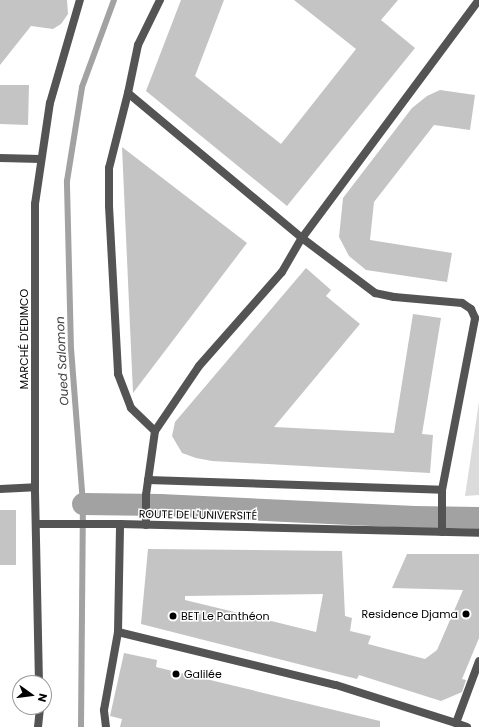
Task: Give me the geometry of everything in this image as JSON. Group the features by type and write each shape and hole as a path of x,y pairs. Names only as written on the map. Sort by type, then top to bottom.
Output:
{"street":[{"name":"MARCHÉ D'EDIMCO","path":"39,675 35,487 35,204 50,103 80,0"},
{"path":"155,431 131,408 118,374 109,206 109,168 128,93 138,45 160,0"},
{"path":"146,523 146,495 155,431 199,366 282,272 302,238 479,0"},
{"path":"128,93 302,238 375,293 394,297 462,303 471,309 475,318 442,490 442,532"},
{"path":"0,158 41,159"},
{"path":"148,480 442,490"},
{"path":"0,489 35,487"},
{"name":"ROUTE DE L'UNIVERSITÉ","path":"36,524 146,523 479,533"},
{"path":"106,727 104,710 118,632 120,524"},
{"path":"118,632 336,684 467,727"},
{"path":"456,723 479,661"},
{"path":"38,727 39,715"}],"shaded area":[{"path":"479,402 479,495 465,496"}],"building":[{"path":"0,0 67,0 68,14 61,24 53,29 31,26 0,65"},
{"path":"181,0 224,0 195,76 281,144 356,49 294,0 398,0 381,20 415,48 287,206 146,91"},
{"path":"0,85 29,85 28,125 0,124"},
{"path":"440,90 475,95 470,130 434,125 374,202 370,240 452,253 447,282 366,270 349,256 339,237 343,198 412,108 427,96"},
{"path":"122,147 247,243 133,393"},
{"path":"306,268 331,290 326,296 360,324 274,427 394,433 413,314 441,318 422,434 433,435 430,473 212,461 196,458 182,453 172,436 175,422"},
{"path":"0,510 16,510 16,565 0,565"},
{"path":"148,549 342,551 345,616 352,618 350,631 371,636 368,644 425,659 437,650 463,590 392,588 407,554 479,554 479,638 462,679 466,680 462,692 441,701 359,675 357,679 141,624","holes":["323,594 316,632 185,600 185,596"]},
{"path":"124,653 157,660 156,667 380,721 380,727 120,727 122,719 110,716"}],"waterway":[{"name":"Oued Salomon","path":"81,727 83,504 71,349 67,181 82,87 114,0"},
{"path":"83,504 160,505 415,517 479,518"}],"place":[{"name":"Residence Djama","path":"466,614"},
{"name":"BET Le Panthéon","path":"173,616"},
{"name":"Galilée","path":"176,674"}]}
